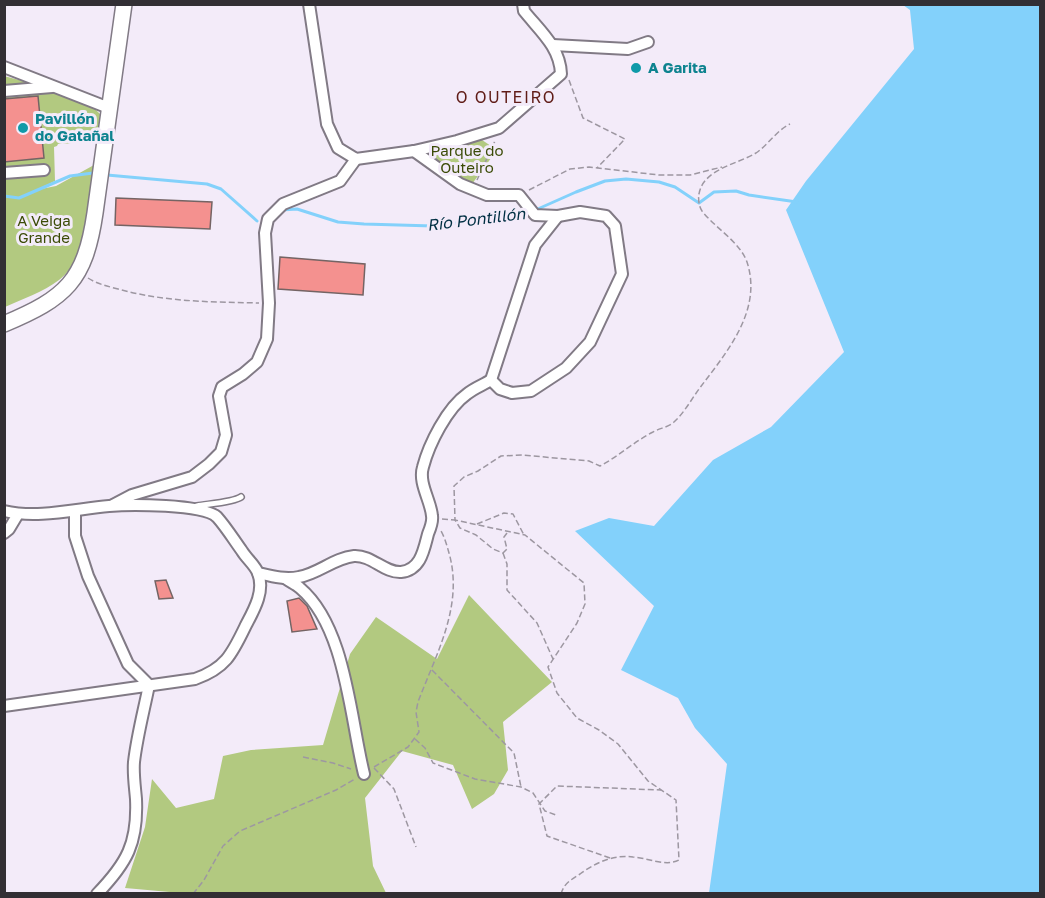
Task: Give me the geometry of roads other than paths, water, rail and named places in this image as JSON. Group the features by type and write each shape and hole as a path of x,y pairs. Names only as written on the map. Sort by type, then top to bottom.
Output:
{"main road":[{"path":"4,324 35,312 59,295 80,272 91,244 124,4"}],"street":[{"path":"309,4 327,124 338,148 356,159 414,151 500,128 561,74 561,62 553,45 524,11 523,4"},
{"path":"553,45 628,49 648,42"},
{"path":"4,67 109,108"},
{"path":"4,92 55,87"},
{"path":"414,151 460,184 487,195 519,195 532,211 558,216 580,212 606,216 615,226 622,274 590,342 566,368 531,391 512,393 500,389 491,380"},
{"path":"110,506 132,495 192,477 221,452 226,435 219,396 222,387 257,362 267,339 269,303 265,233 268,219 283,204 340,181 356,159"},
{"path":"4,173 44,170"},
{"path":"258,573 284,578 301,577 353,556 366,557 390,570 401,572 412,568 423,556 433,517 425,491 422,470 435,435 447,415 465,394 491,380 536,245 558,216"},
{"path":"4,511 18,514 75,512 110,506 193,507 216,516 258,573 260,589 256,604 238,642 221,667 195,679 4,705"},
{"path":"75,512 75,536 88,576 128,664 149,685"},
{"path":"4,533 18,514"},
{"path":"284,578 300,588 318,610 331,632 339,655 364,774"},
{"path":"97,894 117,873 134,839 136,803 134,764 149,685"}],"lane":[{"path":"193,507 217,501 236,500 241,496"}],"water":[{"path":"903,5 1040,5 1040,893 709,893 727,764 695,728 678,698 621,670 654,606 575,531 609,518 654,526 713,460 771,427 844,352 786,210 806,181 914,49 910,10"}],"waterway":[{"name":"Río Pontillón","path":"4,196 19,198 70,176 93,173"},
{"name":"Río Pontillón","path":"107,175 207,184 221,189 257,221"},
{"name":"Río Pontillón","path":"281,210 297,209 338,222 433,226 473,221 505,213 522,216 605,181 626,179 659,182 675,187 699,203 714,192 736,191 797,202"}],"place":[{"name":"A Garita","path":"636,68"},
{"name":"Pavillón do Gatañal","path":"23,128"}],"district":[{"name":"O OUTEIRO","path":"506,97"}],"park label":[{"name":"Parque do Outeiro","path":"467,160"},
{"name":"A Veiga Grande","path":"44,230"}]}
